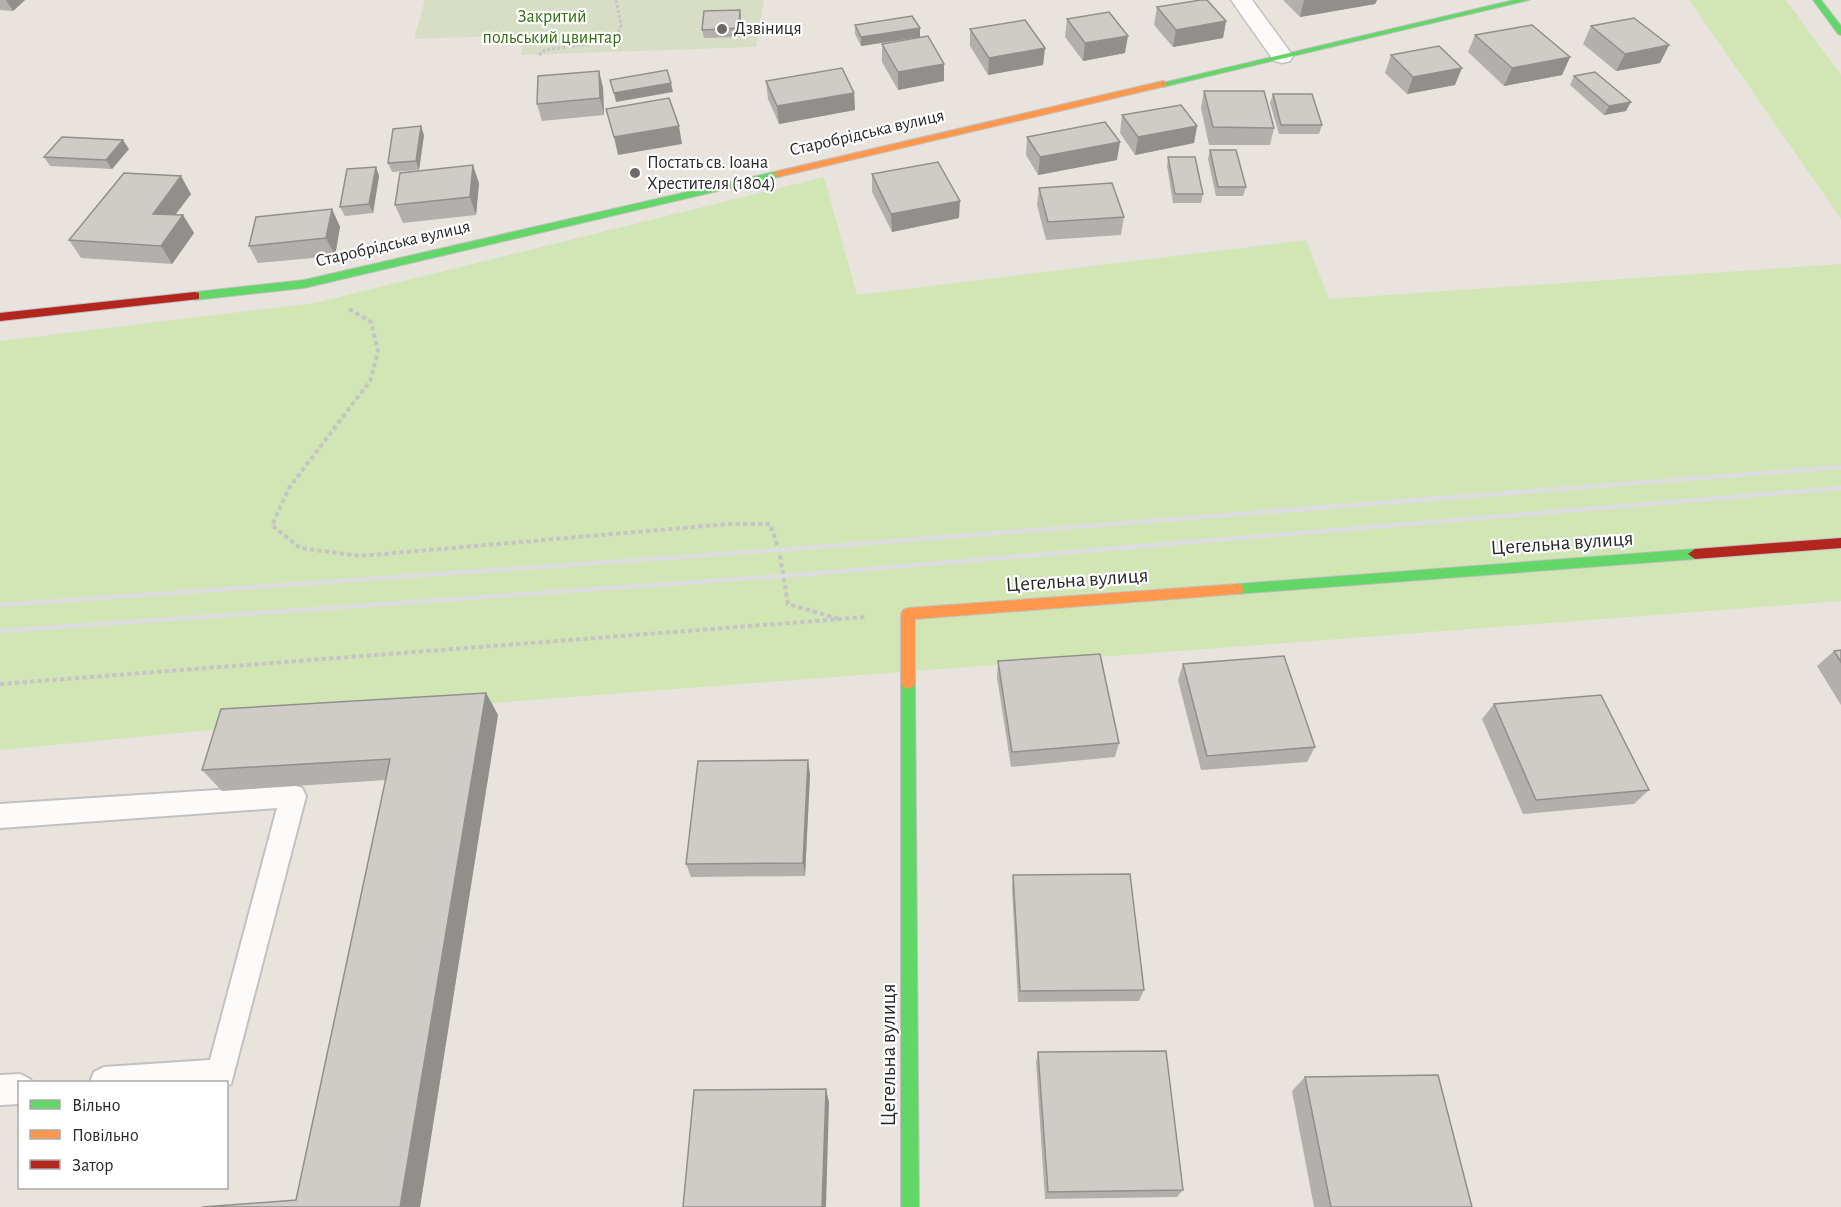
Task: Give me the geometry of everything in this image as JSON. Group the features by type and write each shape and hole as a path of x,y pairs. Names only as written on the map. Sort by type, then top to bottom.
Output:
{"main road":[{"name":"Старобрідська вулиця","path":"0,316 304,284 1525,0"},
{"path":"1817,0 1841,32"},
{"name":"Цегельна вулиця","path":"910,1207 908,614 1841,543"}],"street":[{"path":"1241,0 1282,56"}],"lane":[{"path":"0,816 293,796 221,1074 130,1081"},
{"path":"0,1090 18,1089"}],"path":[{"path":"539,55 545,50 603,42 617,35 621,26 616,0"},
{"path":"304,284 370,322 378,351 370,381 289,488 272,525 300,548 360,556 728,524 771,524 779,550 788,604 839,619"},
{"path":"0,684 908,614"}],"green space":[{"name":"Закритий польський цвинтар","path":"425,0 764,0 756,47 521,55 523,35 414,39"},
{"path":"1689,0 1786,0 1841,75 1841,219"},
{"path":"824,177 857,295 1306,240 1329,299 1841,264 1841,601 517,701 0,750 0,341 315,303"}],"building":[{"path":"1207,0 1226,21 1176,30 1157,7"},
{"path":"740,10 739,28 702,30 704,11"},
{"path":"1109,12 1128,36 1085,43 1067,19"},
{"path":"912,16 920,28 861,37 855,25"},
{"path":"1634,18 1669,45 1625,54 1591,26"},
{"path":"1025,20 1045,48 989,58 970,29"},
{"path":"1532,25 1570,57 1512,68 1475,35"},
{"path":"928,36 944,64 898,72 882,44"},
{"path":"1439,46 1462,68 1413,77 1391,55"},
{"path":"842,68 854,93 777,106 766,81"},
{"path":"667,70 671,83 614,93 610,80"},
{"path":"599,71 600,98 537,104 538,76"},
{"path":"1595,72 1631,102 1609,106 1574,76"},
{"path":"1204,91 1264,91 1274,128 1213,127"},
{"path":"1273,94 1312,94 1322,125 1281,125"},
{"path":"669,98 679,126 614,137 606,109"},
{"path":"1181,105 1197,126 1138,137 1122,115"},
{"path":"1105,122 1120,142 1040,157 1027,137"},
{"path":"421,126 416,161 388,163 393,129"},
{"path":"62,137 123,140 106,160 44,157"},
{"path":"1210,150 1236,150 1246,187 1218,187"},
{"path":"1168,157 1195,157 1203,194 1175,194"},
{"path":"938,162 960,201 891,214 872,174"},
{"path":"473,165 470,197 395,205 400,173"},
{"path":"376,167 369,204 340,207 347,169"},
{"path":"124,173 181,176 153,214 183,215 161,246 69,240"},
{"path":"1112,183 1124,217 1048,222 1039,188"},
{"path":"332,209 326,238 249,246 256,217"},
{"path":"1841,650 1841,662 1834,651"},
{"path":"1100,654 1119,743 1012,752 998,661"},
{"path":"1284,656 1315,747 1207,756 1183,664"},
{"path":"486,693 400,1207 202,1207 296,1200 390,759 202,770 221,709"},
{"path":"1601,695 1649,790 1536,800 1494,704"},
{"path":"808,760 803,863 686,864 698,761"},
{"path":"1130,874 1144,990 1020,991 1013,875"},
{"path":"1166,1051 1183,1190 1048,1192 1038,1052"},
{"path":"1438,1075 1472,1207 1331,1207 1305,1077"},
{"path":"826,1089 822,1207 683,1207 694,1090"}],"railway":[{"path":"0,605 779,550 1841,467"},
{"path":"0,631 783,576 1841,488"}],"traffic: fast":[{"path":"1163,84 1525,0"},
{"path":"1817,0 1841,32"},
{"path":"195,296 304,284 778,174"},
{"path":"1237,589 1695,554"},
{"path":"908,683 910,1207"}],"traffic: slow":[{"path":"778,174 1163,84"},
{"path":"908,683 908,614 1237,589"}],"traffic: jam":[{"path":"0,317 195,296"},
{"path":"1695,554 1841,543"}],"place":[{"name":"Дзвіниця","path":"722,29"},
{"name":"Постать св. Іоана Хрестителя (1804)","path":"635,173"}]}
